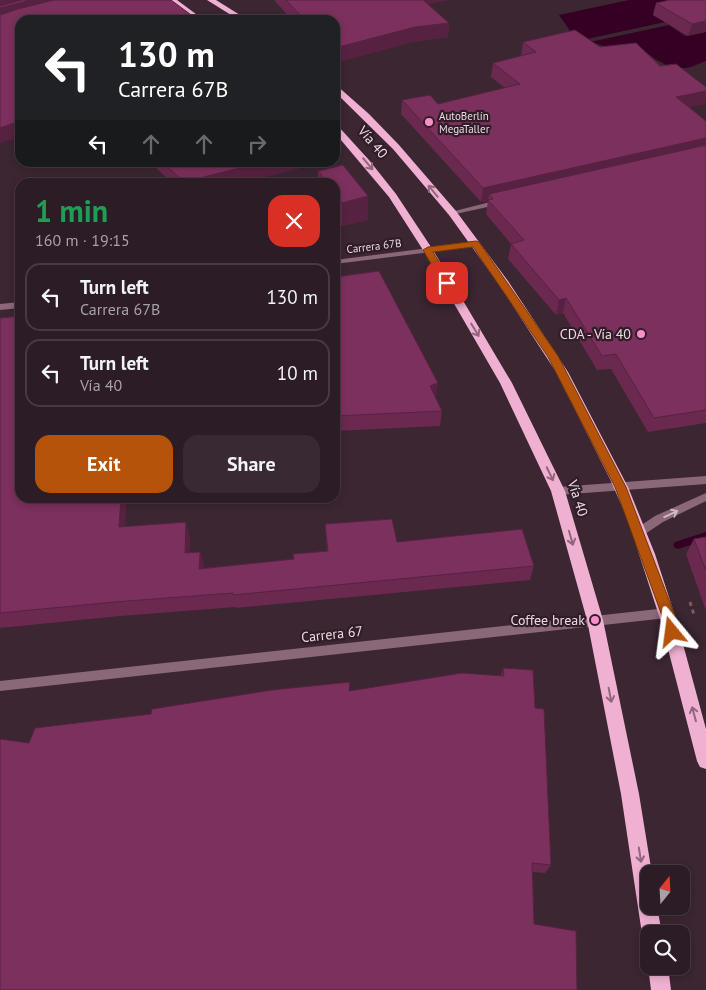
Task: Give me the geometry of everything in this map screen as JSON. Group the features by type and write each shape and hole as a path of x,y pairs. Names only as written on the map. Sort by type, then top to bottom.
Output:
{"highway":[{"path":"172,0 193,15"},
{"path":"212,0 236,15"},
{"name":"Vía 40","path":"340,92 403,153 476,244 553,356 620,487 638,533 668,613 706,761"},
{"name":"Vía 40","path":"340,133 393,196 428,250 506,383 558,491 595,620 630,794 651,925"},
{"path":"659,975 661,990"}],"street":[{"path":"450,212 502,201"},
{"name":"Carrera 67B","path":"340,261 476,244"},
{"path":"0,307 15,305"},
{"path":"558,491 706,480"},
{"path":"638,533 659,519 706,498"},
{"name":"Carrera 67","path":"0,686 668,613"}],"shaded area":[{"path":"629,0 706,0 706,61 691,67 676,68 662,63 637,45 611,49 573,35 559,15"}],"pier":[{"path":"706,5 706,32 685,36 669,25 590,42 587,39 665,22 653,15"}],"building":[{"path":"22,0 31,0 0,8 0,6"},
{"path":"54,0 171,0 191,15 15,15 15,123 0,128 0,15"},
{"path":"286,0 423,0 449,23 415,27 340,47 340,15 300,15"},
{"path":"670,0 706,0 706,21 692,24 656,3"},
{"path":"575,30 600,47 636,43 660,66 676,64 706,87 706,91 676,97 706,121 706,138 483,188 402,100 430,95 438,104 520,84 493,63 536,52 523,42"},
{"path":"706,145 706,410 654,418 616,354 602,356 566,298 559,300 511,244 524,240 488,200 493,199 489,194"},
{"path":"343,165 368,196 342,203 340,200 340,178 324,178 318,171"},
{"path":"168,167 243,167 200,178 180,178"},
{"path":"379,271 438,383 430,386 442,411 340,416 340,276"},
{"path":"15,316 15,503 121,503 119,527 186,522 185,553 200,552 199,569 294,559 293,554 328,551 325,524 392,519 397,542 522,529 534,566 233,595 233,593 115,602 0,613 0,318"},
{"path":"706,537 706,571 694,539"},
{"path":"503,668 533,670 535,708 544,709 551,865 532,863 534,924 576,931 577,990 0,990 0,739 29,743 35,728 151,714 152,709 272,690 350,682 349,691 462,673 504,676"}],"waterway":[{"path":"678,545 706,536"}],"place":[{"name":"AutoBerlín MegaTaller","path":"429,122"},
{"name":"CDA - Vía 40","path":"641,334"},
{"name":"Coffee break","path":"595,620"}],"route":[{"path":"447,283 428,250 476,244 553,356 620,487 668,613 672,632"}]}
